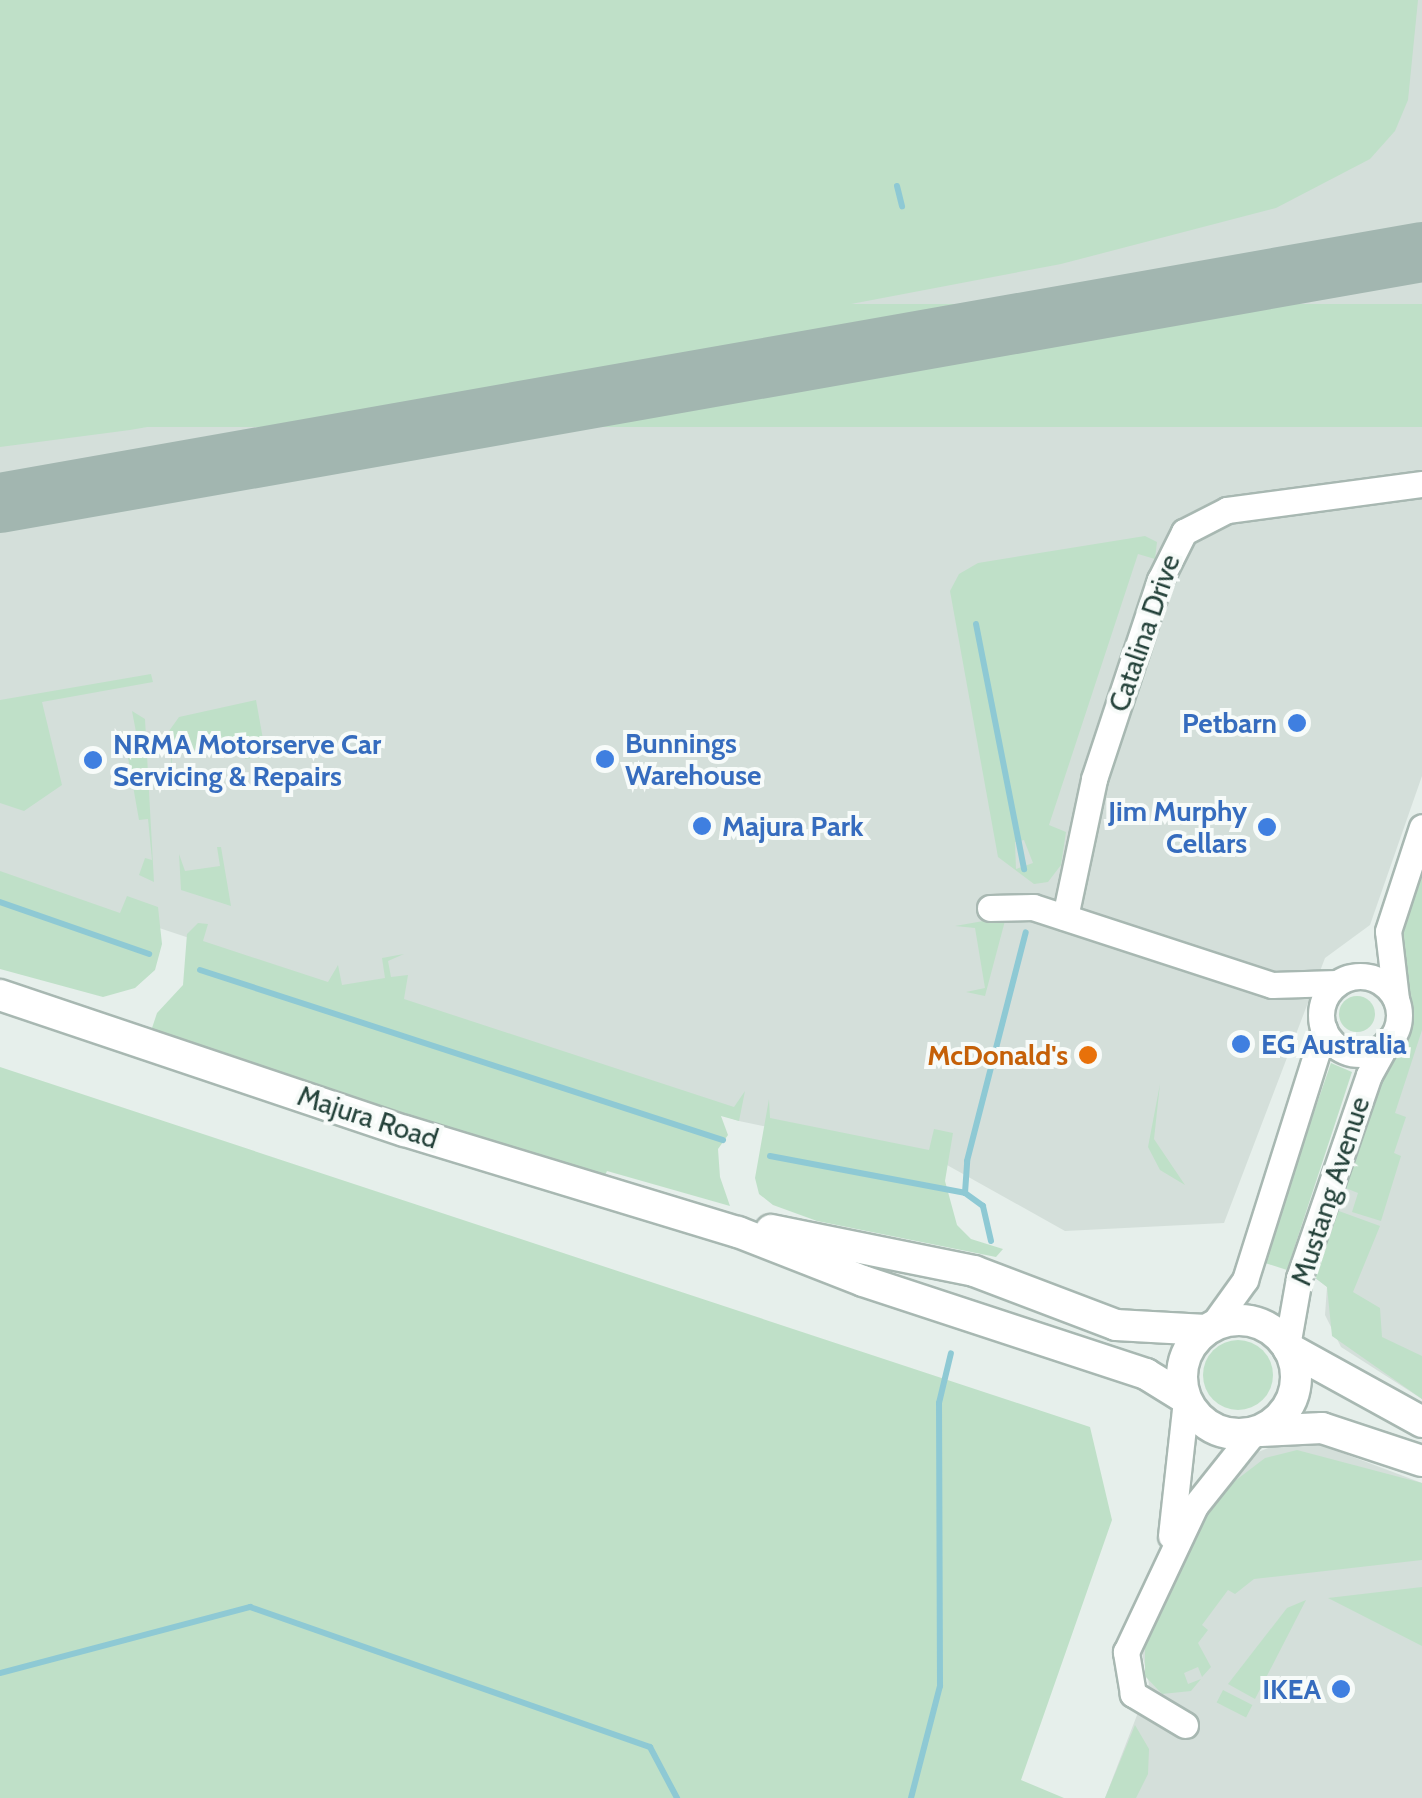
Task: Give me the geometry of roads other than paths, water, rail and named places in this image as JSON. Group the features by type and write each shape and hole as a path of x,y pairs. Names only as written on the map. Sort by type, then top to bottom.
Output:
{"main road":[{"name":"Majura Road","path":"0,994 405,1131 738,1232 863,1281 1146,1374 1186,1400"},
{"name":"Majura Road","path":"738,1232 779,1232 954,1266 1116,1325 1209,1328"},
{"path":"1422,1422 1287,1347 1257,1322 1209,1328 1184,1361 1186,1400 1218,1431 1322,1428 1422,1461"},
{"path":"1255,1432 1276,1422 1292,1397 1296,1377 1287,1347"}],"street":[{"name":"Catalina Drive","path":"1065,917 1094,779 1160,580 1184,532 1228,510 1422,484"},
{"path":"1323,1026 1324,1001 1388,930 1422,826"},
{"path":"990,908 1025,906 1272,985 1353,1053 1388,1041 1398,1021 1388,930"},
{"path":"1272,985 1376,979 1397,1004"},
{"name":"Mustang Avenue","path":"1209,1328 1245,1280 1323,1026"},
{"name":"Mustang Avenue","path":"1287,1347 1298,1278 1368,1075 1388,1041"},
{"path":"1168,1556 1186,1400"},
{"path":"1186,1725 1144,1706 1124,1670 1168,1556 1215,1473 1255,1432"}],"waterway":[{"path":"897,186 902,206"},
{"path":"976,624 1024,869"},
{"path":"0,902 149,954"},
{"path":"991,1241 983,1206 965,1193 967,1161 1026,932"},
{"path":"200,970 723,1140"},
{"path":"770,1156 965,1193"},
{"path":"911,1798 940,1686 939,1403 951,1353"},
{"path":"0,1673 250,1607 650,1747 677,1798"}],"place":[{"name":"Petbarn","path":"1297,723"},
{"name":"Bunnings Warehouse","path":"605,759"},
{"name":"NRMA Motorserve Car Servicing & Repairs","path":"93,760"},
{"name":"Majura Park","path":"702,826"},
{"name":"Jim Murphy Cellars","path":"1267,827"},
{"name":"EG Australia","path":"1241,1044"},
{"name":"McDonald's","path":"1088,1055"},
{"name":"IKEA","path":"1341,1689"}]}
